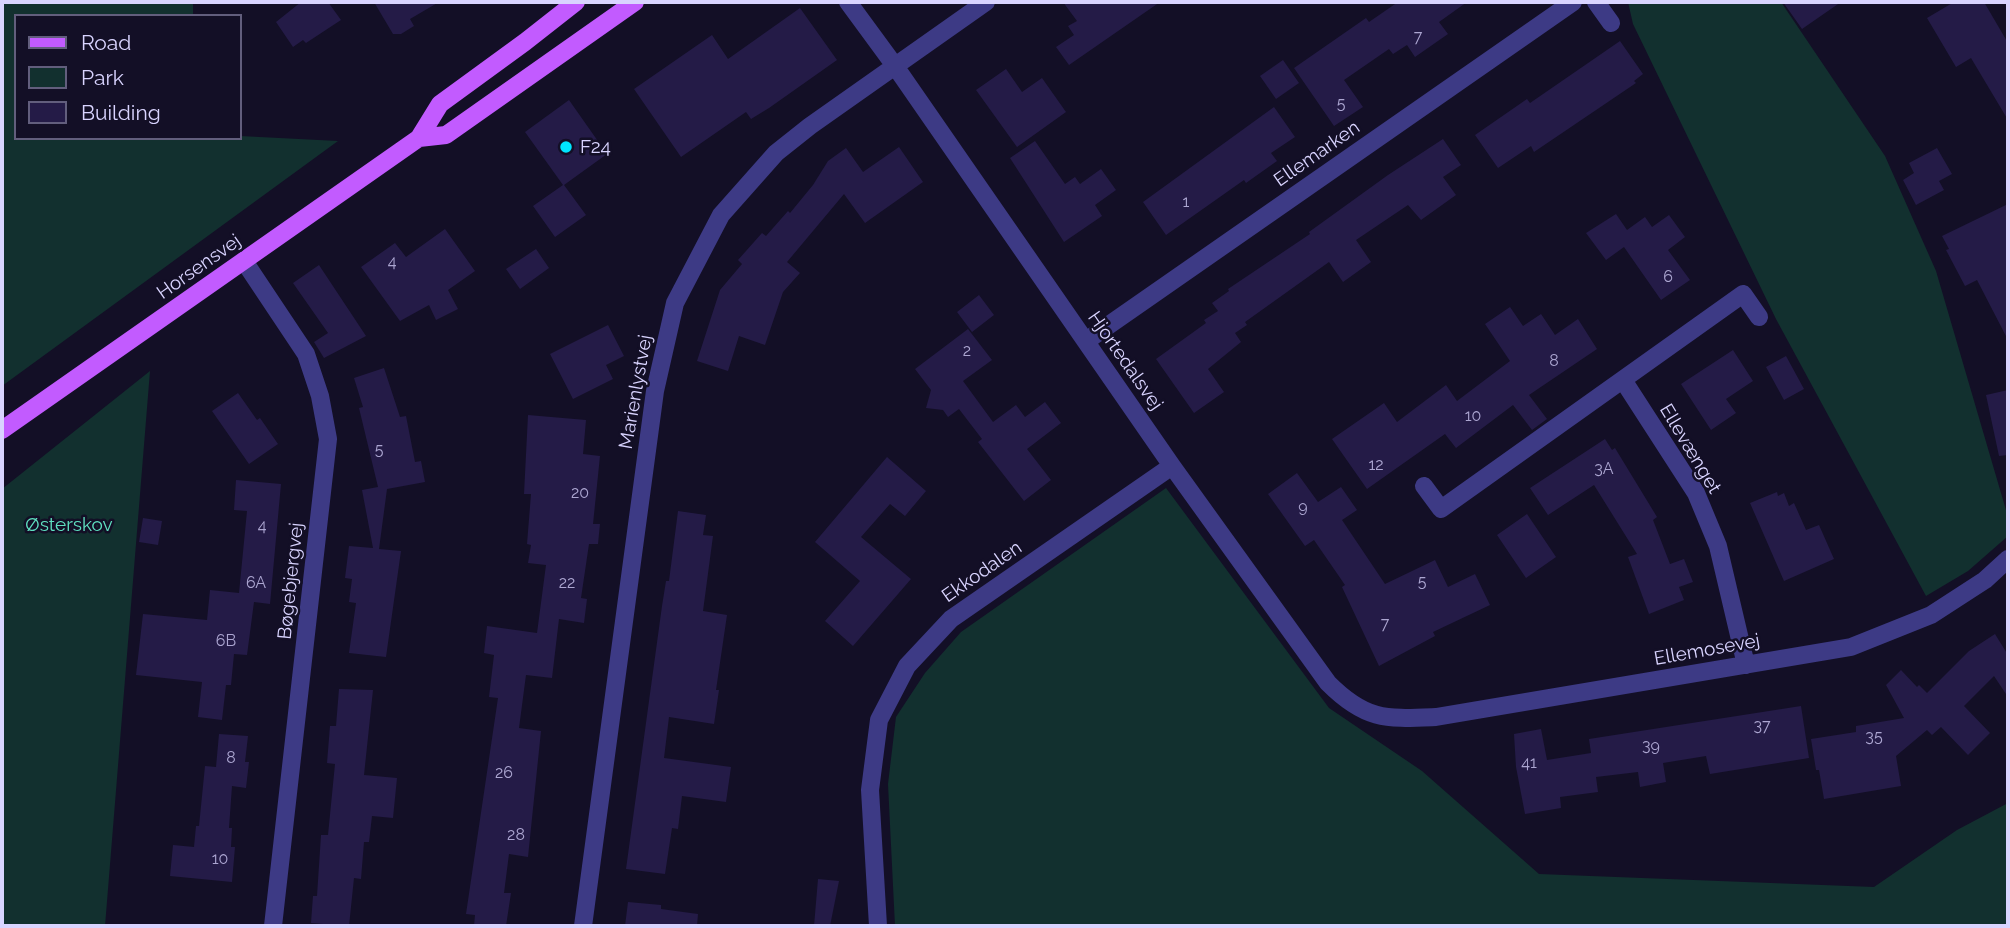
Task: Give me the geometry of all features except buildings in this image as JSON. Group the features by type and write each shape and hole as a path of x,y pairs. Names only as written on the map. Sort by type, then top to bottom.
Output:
{"main road":[{"name":"Horsensvej","path":"2,430 419,138 440,104 576,2"},
{"name":"Horsensvej","path":"419,138 446,135 635,2"}],"street":[{"name":"Hjortedalsvej","path":"848,2 1172,466 1328,683 1343,698 1362,710 1390,719"},
{"name":"Marienlystvej","path":"583,926 654,391 675,303 721,215 776,153 986,2"},
{"name":"Ellemarken","path":"1086,341 1573,2"},
{"path":"1597,2 1611,23"},
{"name":"Bøgebjergvej","path":"244,261 306,354 320,396 328,439 274,926"},
{"path":"1424,486 1441,509 1743,294 1759,317"},
{"name":"Ellevænget","path":"1623,380 1696,493 1718,546 1746,665"},
{"name":"Ekkodalen","path":"878,926 870,790 879,720 907,666 951,619 1172,466"},
{"name":"Ellemosevej","path":"1390,719 1436,717 1851,647 1931,615 1985,580 2008,559"}],"green space":[{"path":"2,2 193,2 193,14 14,14 14,140 242,140 242,136 338,141 2,386"},
{"path":"1628,2 1781,2 1885,156 1936,271 2008,517 2008,536 1968,571 1926,596 1776,319 1633,24"},
{"name":"Østerskov","path":"150,371 105,926 2,926 2,489"},
{"path":"1166,488 1329,708 1422,771 1539,874 1874,887 1957,830 2008,803 2008,926 895,926 888,784 896,717 925,673 961,632"}],"place":[{"name":"F24","path":"566,147"}]}
